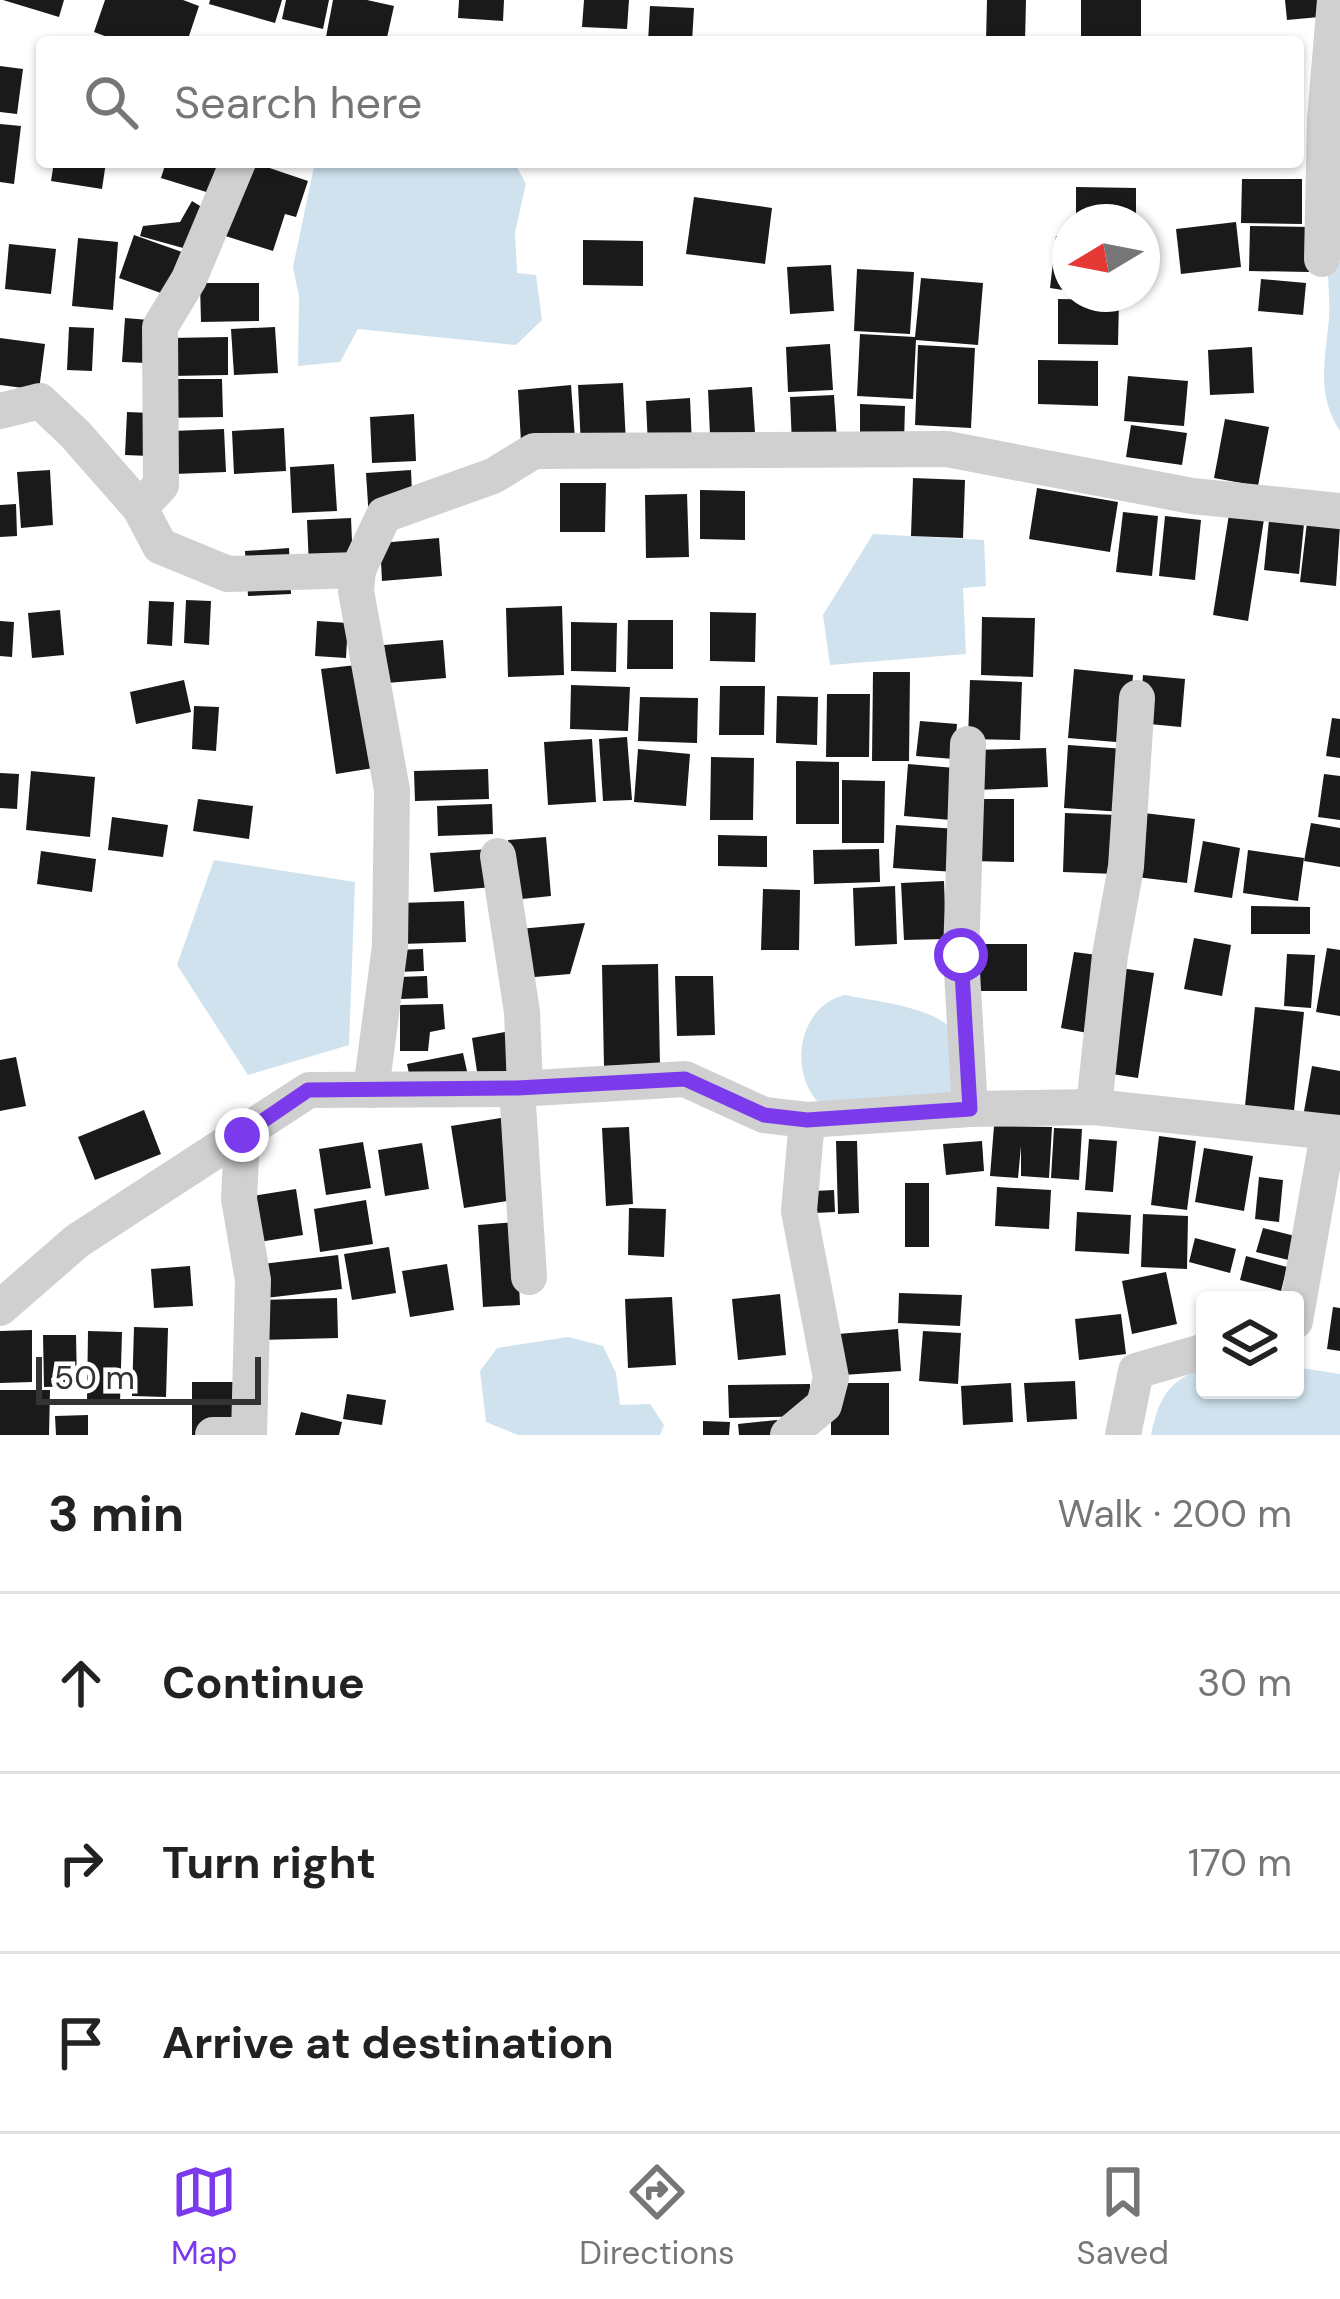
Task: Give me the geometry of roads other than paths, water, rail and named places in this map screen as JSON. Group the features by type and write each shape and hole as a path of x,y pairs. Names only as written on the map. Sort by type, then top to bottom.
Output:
{"street":[{"path":"1322,260 1325,119 1335,0"},
{"path":"140,508 160,485 160,327 189,279 235,168"},
{"path":"0,411 40,400 140,508 160,546 228,574 358,570"},
{"path":"371,1090 390,946 392,790 356,591 358,570 384,515 494,476 534,451 947,449 1192,496 1340,511"},
{"path":"1094,1106 1110,955 1126,867 1137,698"},
{"path":"968,744 961,955 970,1109"},
{"path":"498,856 522,1012 529,1277"},
{"path":"0,1308 77,1241 308,1090 521,1088 685,1079 764,1115 807,1120 1094,1106 1334,1134 1301,1291"},
{"path":"788,1435 824,1405 831,1378 799,1211 807,1120"},
{"path":"213,1435 246,1435 253,1280 238,1199 242,1135"},
{"path":"1123,1435 1136,1371 1196,1354"}],"water":[{"path":"314,168 517,168 526,184 515,232 517,273 536,275 542,320 516,345 358,329 340,362 298,366 299,296 293,267"},
{"path":"1340,262 1340,431 1328,406 1324,369 1328,270"},
{"path":"873,534 984,540 986,586 963,588 966,654 830,665 823,615"},
{"path":"214,860 355,882 349,1045 248,1075 177,965"},
{"path":"845,995 925,1013 950,1028 957,1051 951,1095 820,1104 804,1075 803,1041 817,1012"},
{"path":"568,1337 603,1346 616,1373 620,1405 650,1404 664,1425 660,1435 518,1435 486,1422 480,1371 497,1348"},
{"path":"1304,1368 1340,1374 1340,1435 1151,1435 1167,1392 1196,1371 1196,1399 1304,1399"}]}
